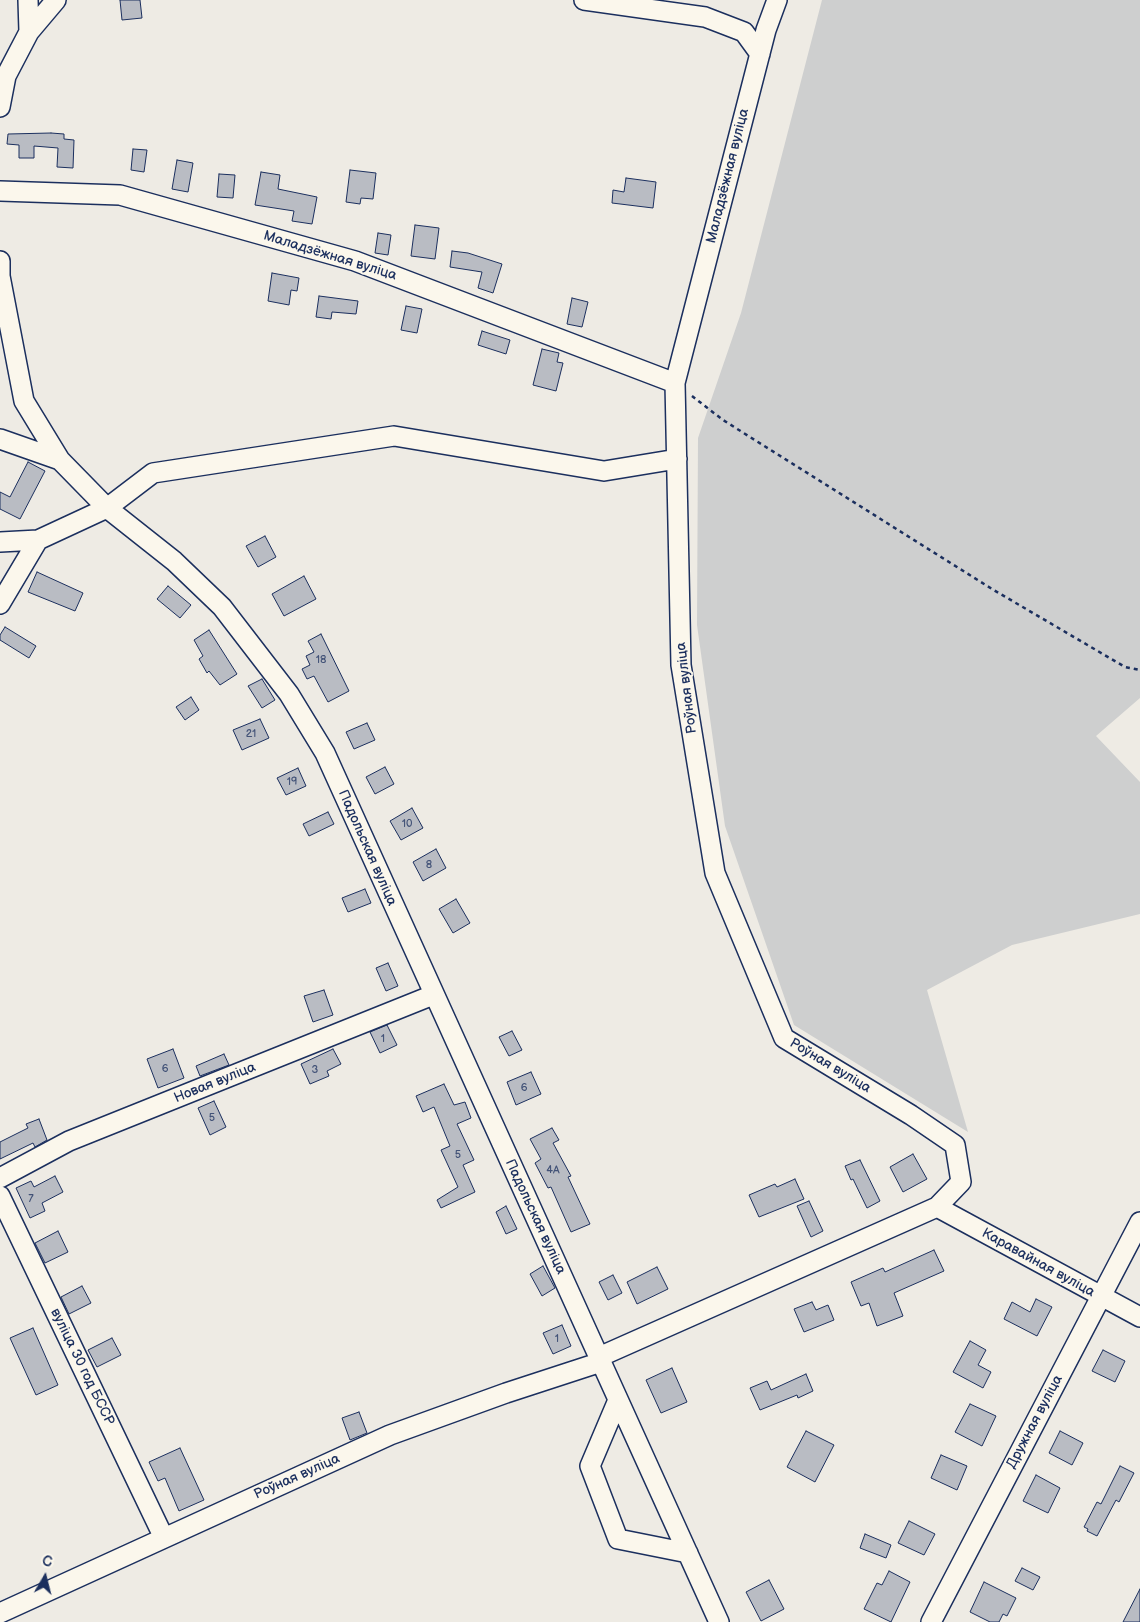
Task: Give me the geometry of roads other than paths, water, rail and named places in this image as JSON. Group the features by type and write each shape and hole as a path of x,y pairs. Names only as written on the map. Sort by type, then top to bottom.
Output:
{"street":[{"path":"28,0 28,32"},
{"path":"0,107 6,76 28,32 56,0"},
{"path":"584,0 705,17 744,32 760,54"},
{"path":"765,0 766,30"},
{"name":"Маладзёжная вуліца","path":"677,459 675,383 766,30 777,0"},
{"name":"Маладзёжная вуліца","path":"0,191 120,195 355,261 675,383"},
{"path":"0,261 0,276 24,401 60,460"},
{"path":"0,542 38,540 107,508 153,473 394,436 604,471 677,459"},
{"name":"Падольская вуліца","path":"0,439 60,460 107,508 174,561 222,607 288,694 325,753 433,995 719,1622"},
{"name":"Роўная вуліца","path":"0,1613 390,1435 600,1359 937,1207 961,1182 955,1145 911,1115 784,1038 715,873 681,665 677,459"},
{"path":"0,604 38,540"},
{"name":"Новая вуліца","path":"0,1178 69,1141 433,995"},
{"name":"вуліца 30 год БССР","path":"0,1196 164,1538"},
{"name":"Каравайная вуліца","path":"937,1207 1140,1317"},
{"name":"Дружная вуліца","path":"931,1622 1140,1222"},
{"path":"618,1400 590,1466 618,1539 688,1553"}]}
